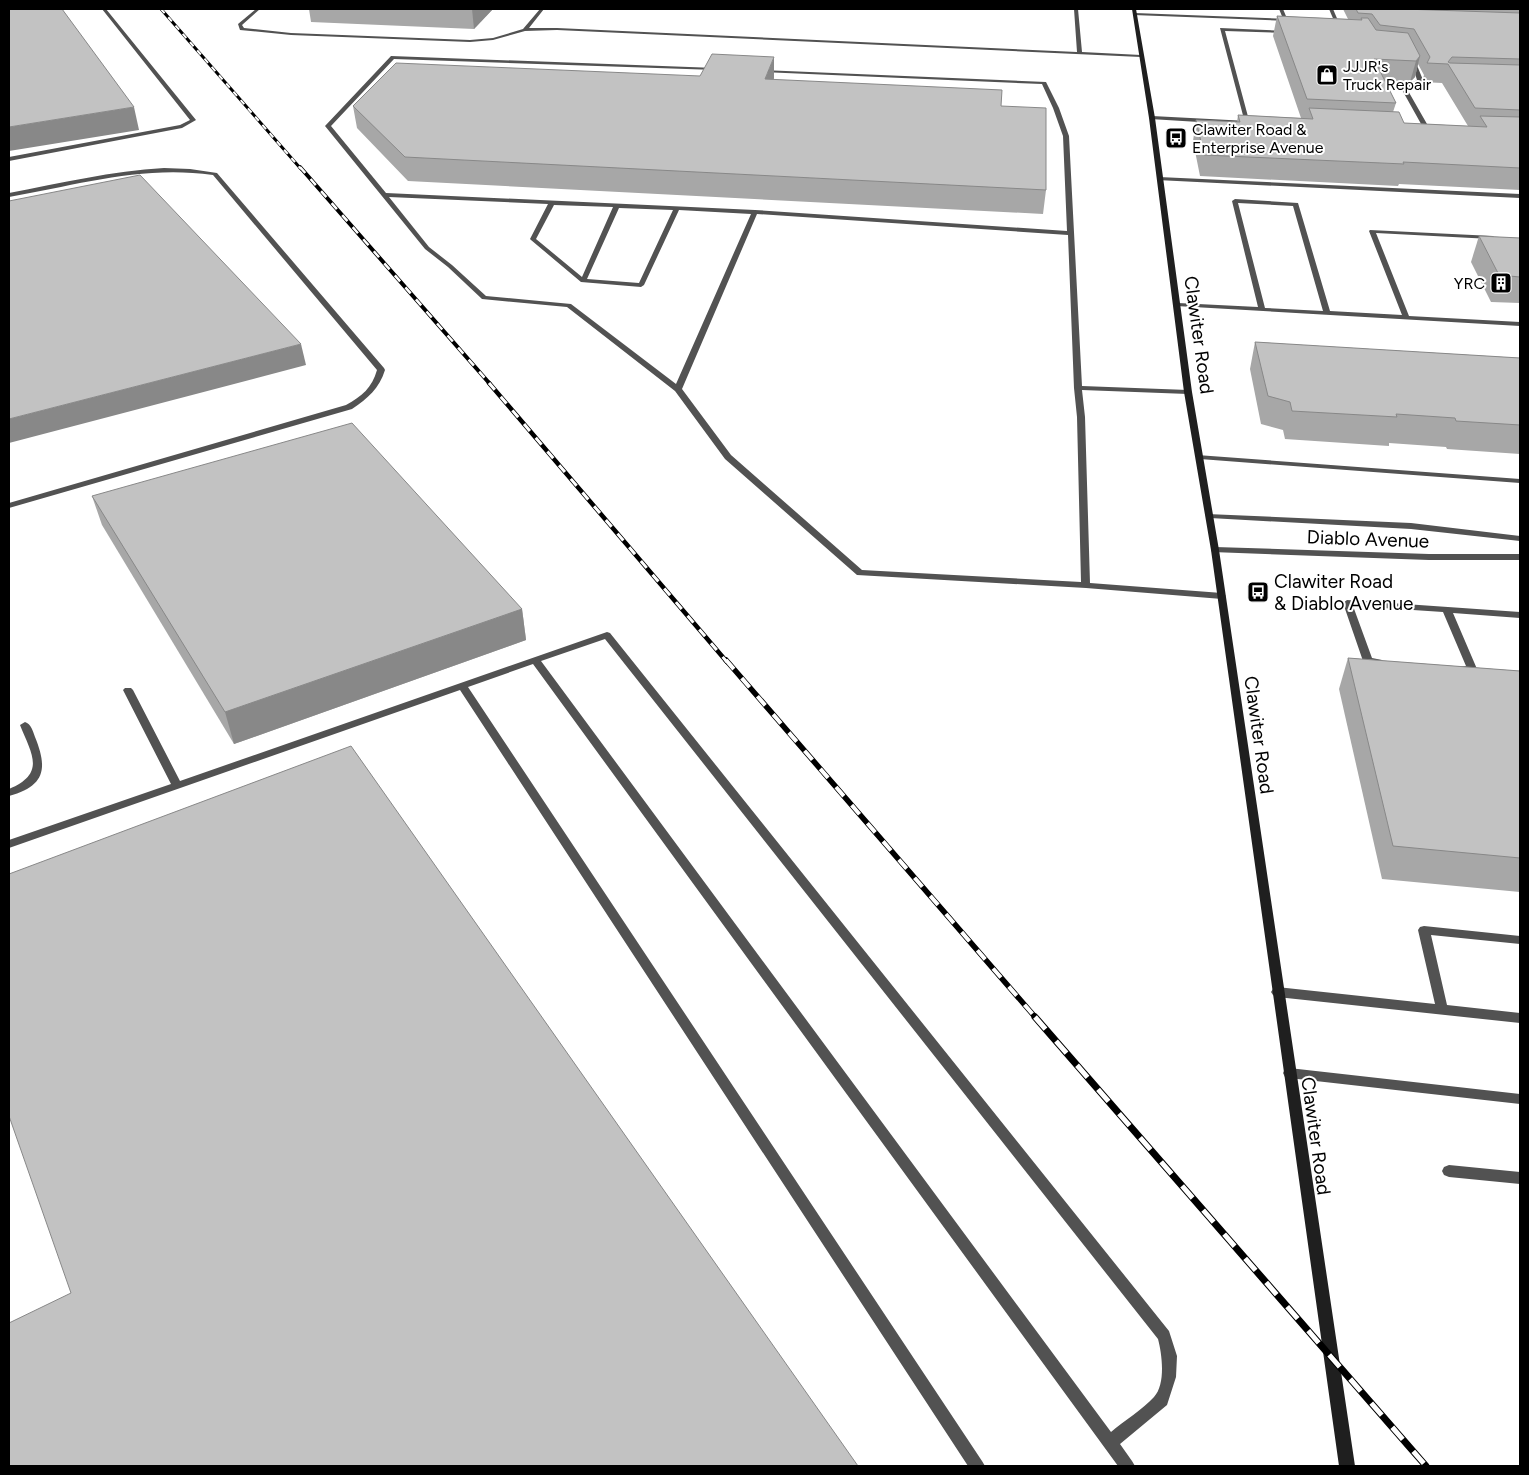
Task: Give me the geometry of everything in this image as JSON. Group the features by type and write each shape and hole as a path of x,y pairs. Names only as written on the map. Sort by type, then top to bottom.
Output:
{"street":[{"path":"9,159 182,126 193,120 104,9"},
{"path":"258,9 240,25 242,29 291,34 470,41 493,38 525,30 567,30 1141,56"},
{"path":"525,30 542,9"},
{"path":"1076,9 1080,53"},
{"path":"1281,9 1286,20"},
{"path":"1331,9 1337,22"},
{"path":"1135,11 1295,20"},
{"name":"Clawiter Road","path":"1135,11 1152,118 1188,392 1222,596 1346,1466"},
{"path":"1328,21 1346,22"},
{"path":"1248,123 1222,29 1289,32"},
{"path":"1408,51 1420,77 1417,83 1404,88 1428,131"},
{"path":"721,69 393,57 328,126 427,248 450,266 484,298 569,305 678,389 728,457 860,573 1086,585 1222,596"},
{"path":"758,71 1044,83 1066,136 1081,417 1086,585"},
{"path":"1152,118 1257,123"},
{"path":"1418,131 1437,132"},
{"path":"9,195 124,174 180,170 215,174 381,370 378,382 370,393 349,407 9,506"},
{"path":"1159,179 1520,196"},
{"path":"383,195 755,212 1070,233"},
{"path":"1262,310 1235,201 1296,204 1328,313"},
{"path":"552,203 533,239 583,281 642,285 677,209"},
{"path":"583,281 618,206"},
{"path":"678,389 755,212"},
{"path":"1406,318 1372,231 1500,238"},
{"path":"1178,305 1520,324"},
{"path":"1078,388 1188,392"},
{"path":"1200,457 1520,481"},
{"path":"1210,516 1411,526 1520,539"},
{"name":"Diablo Avenue","path":"1215,550 1429,557 1520,557"},
{"path":"1387,662 1368,661 1347,603 1520,615"},
{"path":"1447,610 1472,669 1453,668"},
{"path":"9,844 607,635 1164,1336 1170,1356 1169,1377 1162,1400 1110,1442"},
{"path":"535,660 1127,1466"},
{"path":"462,686 977,1466"},
{"path":"128,690 177,785"},
{"path":"9,793 30,781 38,772 40,763 25,725"},
{"path":"1442,1009 1424,930 1520,940"},
{"path":"1277,992 1520,1018"},
{"path":"1289,1073 1520,1099"},
{"path":"1450,1171 1520,1178"}],"building":[{"path":"9,9 62,9 134,107 9,127"},
{"path":"1356,9 1520,13 1520,59 1452,57 1448,62 1520,65 1520,110 1475,108 1448,64 1427,63 1430,57 1414,29 1380,25 1372,14 1358,13"},
{"path":"1277,16 1362,20 1361,18 1368,18 1376,30 1408,33 1420,56 1416,61 1374,59 1396,103 1307,99"},
{"path":"712,54 774,57 765,79 1002,90 1001,106 1046,108 1046,190 405,157 353,106 396,63 700,76"},
{"path":"1309,108 1399,112 1404,123 1487,127 1480,116 1520,117 1520,168 1204,155 1196,120 1240,122 1238,115 1313,119"},
{"path":"140,175 301,344 9,419 9,201"},
{"path":"1479,236 1520,238 1520,277 1499,275"},
{"path":"1255,342 1520,358 1520,425 1456,421 1455,418 1396,414 1397,417 1292,411 1290,402 1268,396"},
{"path":"352,423 522,609 225,712 92,496"},
{"path":"1348,658 1520,671 1520,858 1393,846"},
{"path":"351,746 858,1466 9,1466 9,1323 71,1293 9,1116 9,874"}],"railway":[{"path":"161,9 301,169"},
{"path":"300,167 490,384"},
{"path":"489,383 727,662"},
{"path":"726,660 1036,1018"},
{"path":"1035,1017 1426,1466"}],"place":[{"name":"JJJR's Truck Repair","path":"1327,75"},
{"name":"Clawiter Road & Enterprise Avenue","path":"1176,138"},
{"name":"YRC","path":"1501,283"},
{"name":"Clawiter Road & Diablo Avenue","path":"1258,592"}]}
